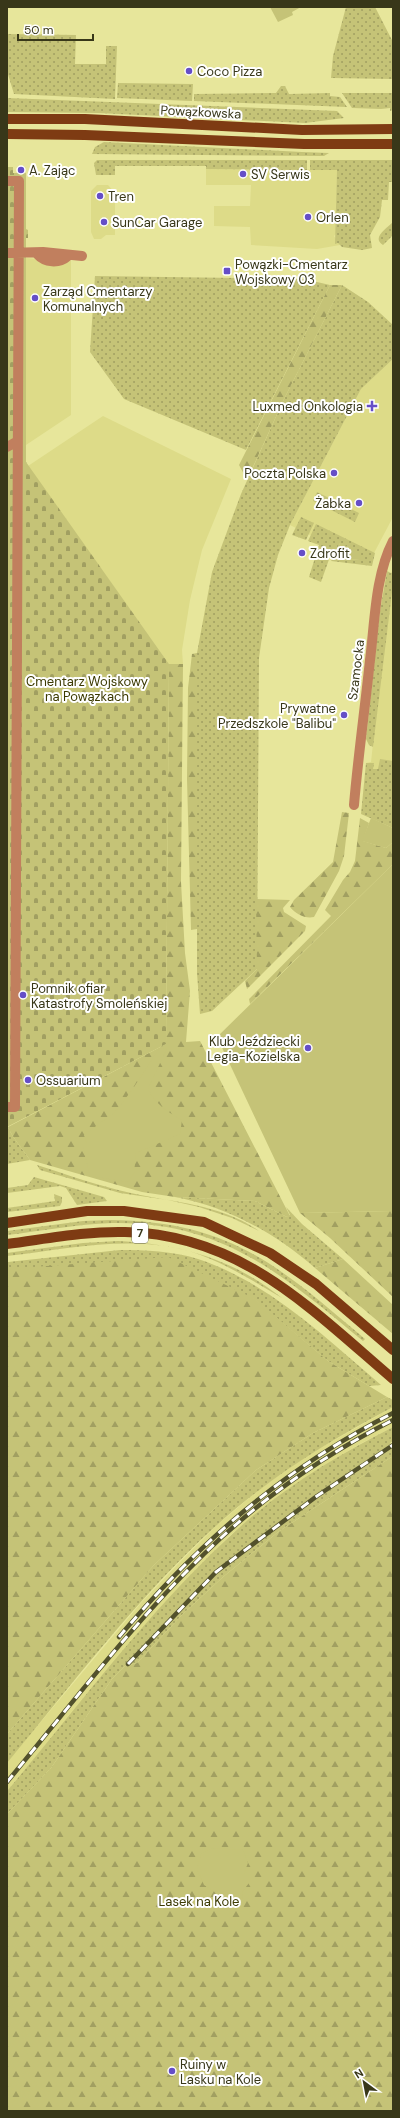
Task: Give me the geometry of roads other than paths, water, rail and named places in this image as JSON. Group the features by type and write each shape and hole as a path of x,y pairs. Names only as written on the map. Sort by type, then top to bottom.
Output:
{"main road":[{"name":"Powązkowska","path":"7,119 85,119 302,130 393,128"},
{"path":"7,134 85,135 304,144 393,144"},
{"name":"7","path":"7,1223 81,1212 124,1211 204,1222 270,1253 316,1284 393,1350"},
{"name":"7","path":"7,1244 126,1232 163,1236 208,1247 229,1255 266,1275 304,1303 393,1379"}],"street":[{"path":"7,181 19,181 11,870 11,994 15,1107 7,1107"},
{"path":"7,253 61,253 68,256 82,256"},
{"path":"7,447 16,442"},
{"name":"Szamocka","path":"354,805 359,748 378,593 383,567 393,541"}],"railway":[{"path":"119,1637 180,1570 244,1511 315,1458 393,1413"},
{"path":"7,1782 78,1694 152,1608 225,1534 293,1480 342,1448 393,1420"},
{"path":"128,1664 216,1572 317,1496 393,1445"}],"place":[{"name":"Coco Pizza","path":"189,71"},
{"name":"A. Zając","path":"21,170"},
{"name":"SV Serwis","path":"243,174"},
{"name":"Tren","path":"100,196"},
{"name":"Orlen","path":"308,217"},
{"name":"SunCar Garage","path":"104,222"},
{"name":"Powązki-Cmentarz Wojskowy 03","path":"227,271"},
{"name":"Zarząd Cmentarzy Komunalnych","path":"35,298"},
{"name":"Luxmed Onkologia","path":"372,406"},
{"name":"Poczta Polska","path":"334,473"},
{"name":"Żabka","path":"359,503"},
{"name":"Zdrofit","path":"302,553"},
{"name":"Prywatne Przedszkole \"Balibu\"","path":"344,715"},
{"name":"Pomnik ofiar Katastrofy Smoleńskiej","path":"23,995"},
{"name":"Klub Jeździecki Legia-Kozielska","path":"308,1048"},
{"name":"Ossuarium","path":"28,1080"},
{"name":"Ruiny w Lasku na Kole","path":"172,2071"}],"park label":[{"name":"Cmentarz Wojskowy na Powązkach","path":"87,688"},
{"name":"Lasek na Kole","path":"199,1901"}]}
